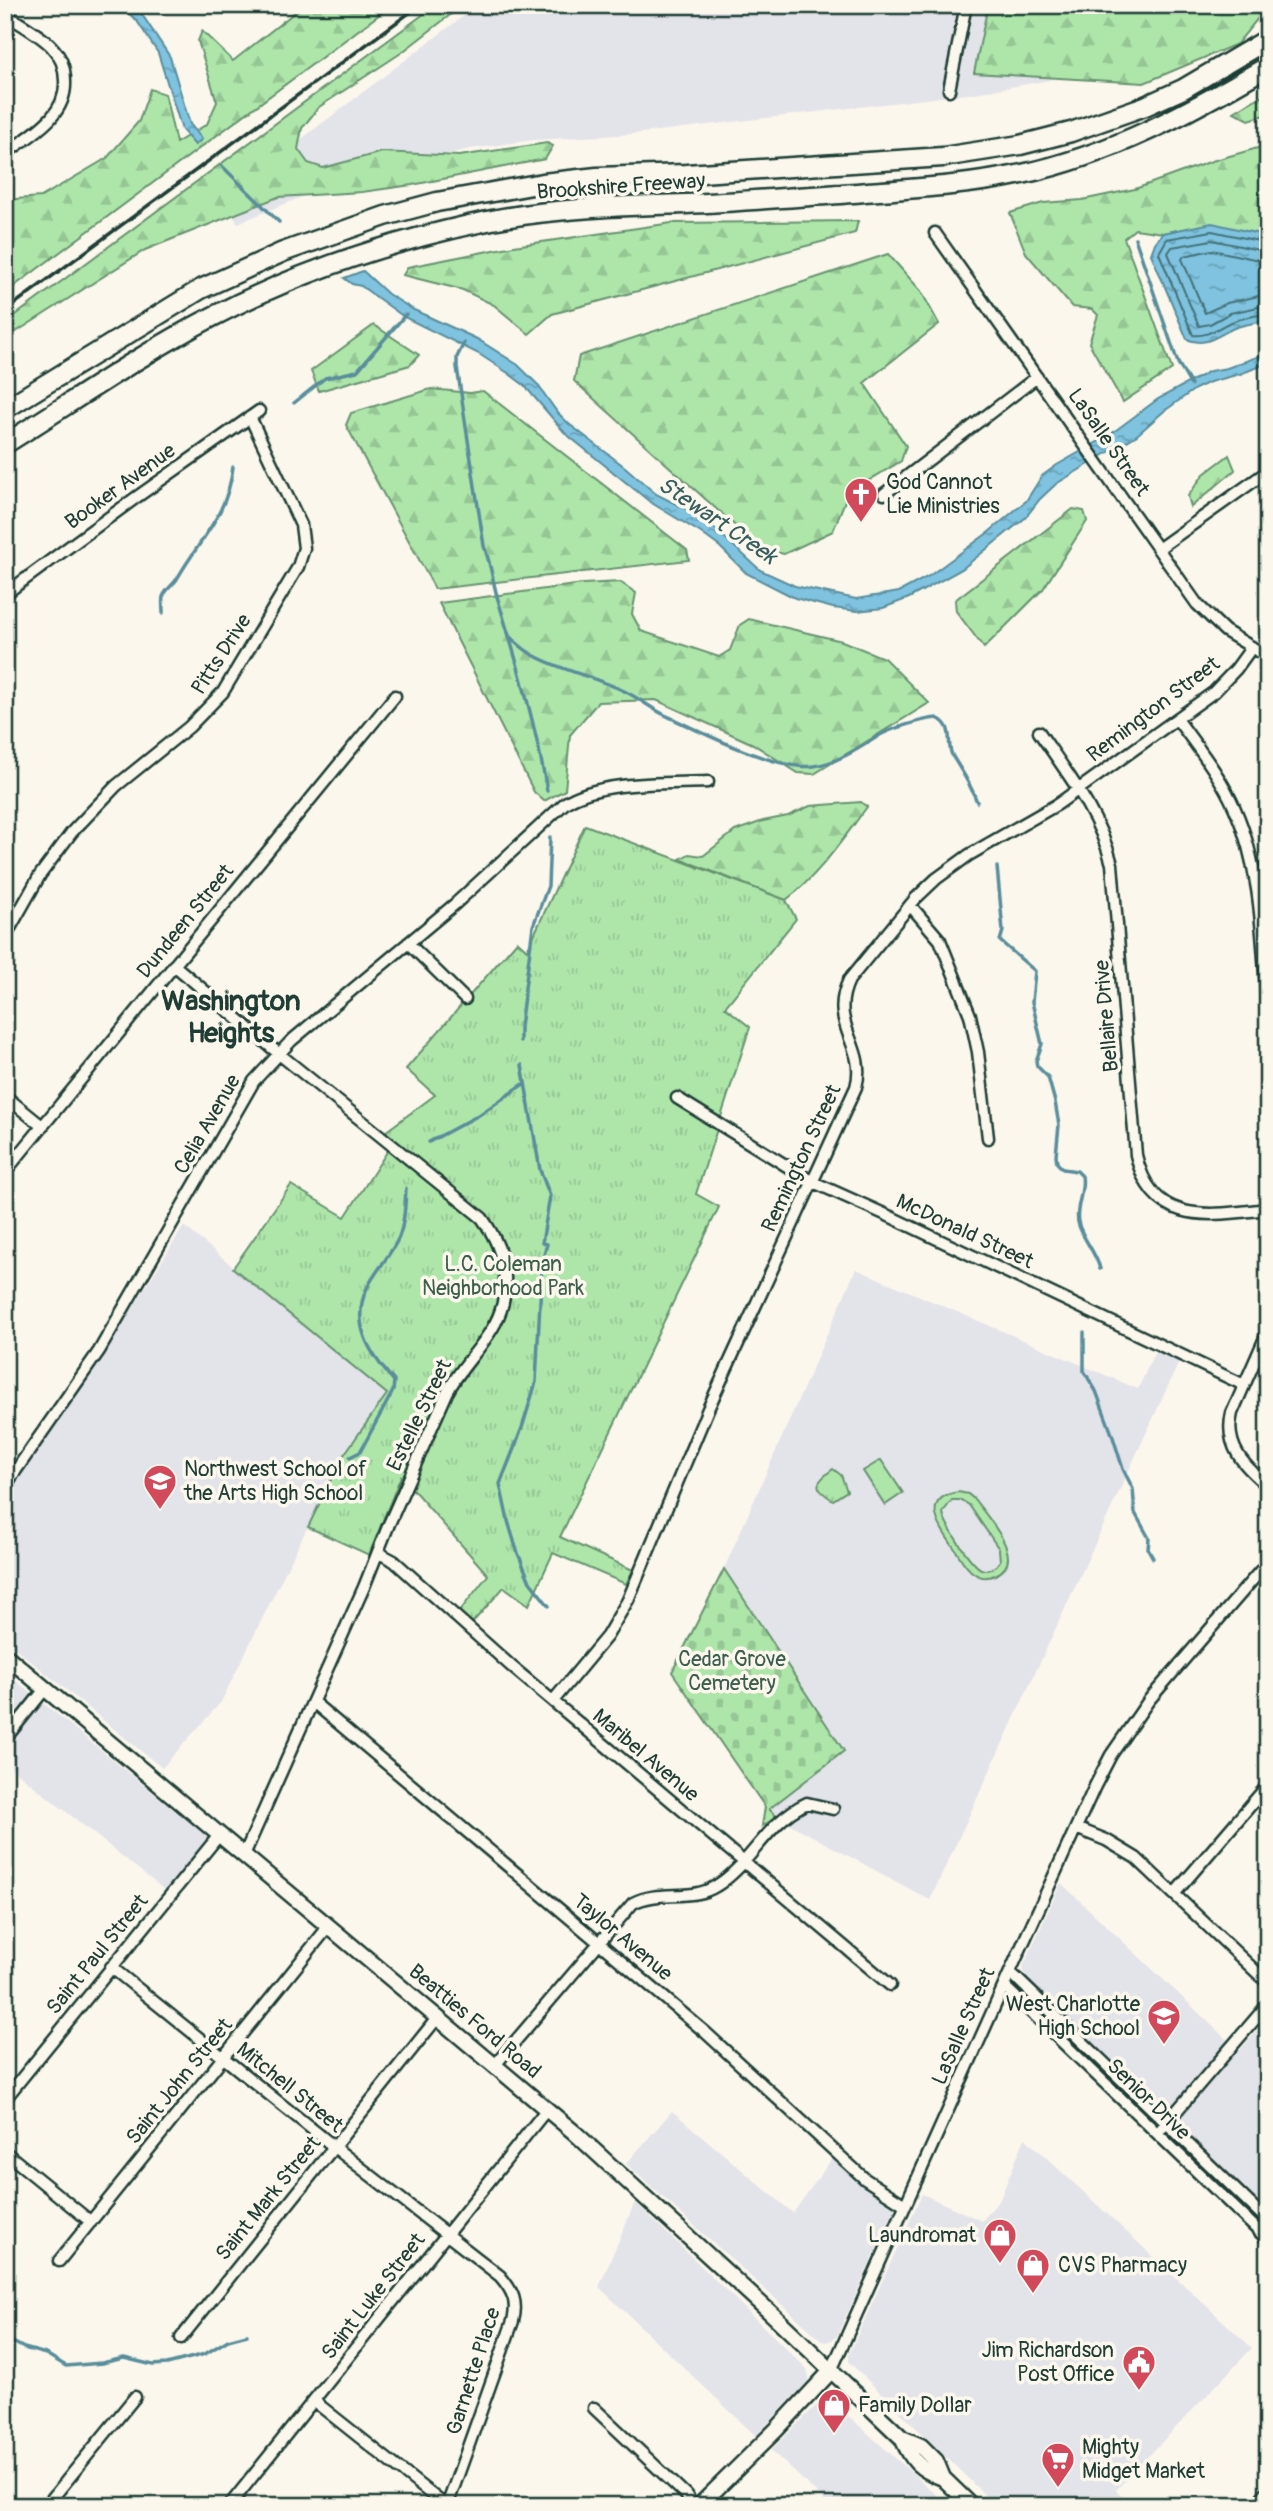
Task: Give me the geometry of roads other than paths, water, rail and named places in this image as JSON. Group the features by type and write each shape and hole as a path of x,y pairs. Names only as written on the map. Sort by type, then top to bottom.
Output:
{"highway":[{"name":"Brookshire Freeway","path":"5,409 201,289 283,252 385,216 476,194 543,183 597,177 686,174 943,157 1020,145 1071,132 1145,106 1183,89 1268,39"},
{"name":"Brookshire Freeway","path":"5,444 215,316 294,279 393,244 495,220 599,206 687,204 945,187 1026,173 1142,135 1194,110 1268,66"}],"main road":[{"name":"Beatties Ford Road","path":"5,1655 547,2109 635,2187 902,2438 910,2457 926,2472 943,2478 972,2506"},
{"name":"LaSalle Street","path":"699,2506 831,2371"}],"street":[{"path":"949,90 967,5"},
{"path":"5,14 49,44 61,62 66,87 64,99 52,118 5,154"},
{"name":"LaSalle Street","path":"935,233 1158,549 1210,618 1268,657"},
{"path":"884,494 1037,377"},
{"name":"Booker Avenue","path":"5,594 254,414"},
{"name":"Pitts Drive","path":"5,937 40,875 72,832 116,786 189,727 223,692 298,567 304,548 301,525 254,414"},
{"path":"1158,549 1268,471"},
{"name":"Remington Street","path":"553,1701 607,1636 628,1600 708,1409 858,1081 858,1061 842,1012 844,991 849,980 910,905 936,879 1079,789 1177,719 1222,685 1252,647"},
{"name":"Dundeen Street","path":"5,1172 395,696"},
{"path":"1177,719 1223,785 1245,834 1257,884 1268,1014"},
{"name":"Bellaire Drive","path":"1039,732 1079,789 1099,824 1112,864 1136,1155 1142,1176 1158,1198 1187,1213 1208,1215 1268,1209"},
{"name":"Celia Avenue","path":"5,1486 99,1351 241,1101 278,1053 464,896 555,810 578,795 600,789 708,782"},
{"path":"910,905 940,940 971,1015 988,1138"},
{"path":"408,943 465,999"},
{"name":"Estelle Street","path":"174,965 482,1218 501,1250 506,1282 505,1297 497,1321 447,1393 389,1524 379,1553 244,1855"},
{"path":"5,1096 42,1126"},
{"name":"McDonald Street","path":"677,1098 811,1181 1244,1385"},
{"path":"1268,1331 1230,1419 1231,1439 1240,1461 1268,1486"},
{"name":"Maribel Avenue","path":"379,1553 394,1561 553,1701 890,1985"},
{"name":"LaSalle Street","path":"831,2371 1010,1972 1111,1755 1137,1716 1268,1562"},
{"path":"5,1739 46,1689"},
{"name":"Taylor Avenue","path":"313,1702 705,2032 865,2179 905,2205"},
{"path":"1175,1893 1268,1785"},
{"path":"495,2065 633,1903 653,1896 705,1892 727,1878 773,1827 802,1806 811,1803 833,1809"},
{"path":"1076,1828 1126,1851 1175,1893 1268,1983"},
{"name":"Saint Paul Street","path":"5,2099 220,1834"},
{"name":"Saint John Street","path":"59,2261 329,1926"},
{"name":"Mitchell Street","path":"111,1967 334,2147 447,2233"},
{"name":"Senior Drive","path":"1010,1972 1268,2221"},
{"name":"Senior Drive","path":"1004,1986 1268,2240"},
{"path":"1157,2133 1268,2004"},
{"name":"Saint Mark Street","path":"181,2338 438,2017"},
{"name":"Saint Luke Street","path":"229,2506 547,2109"},
{"path":"5,2151 91,2222"},
{"name":"Garnette Place","path":"447,2233 500,2276 512,2291 516,2310 447,2506"},
{"path":"46,2506 135,2397"},
{"path":"314,2400 447,2506"},
{"path":"594,2408 686,2495 693,2506"},
{"path":"1255,2506 1268,2490"}],"water":[{"path":"120,5 137,7 170,57 190,124 202,139 195,145 182,130 158,53 137,21"},
{"path":"1212,223 1268,236 1268,320 1234,328 1200,342 1187,339 1151,254 1163,233"},
{"path":"363,271 388,294 414,310 477,339 518,365 569,424 656,494 694,513 711,525 760,570 795,586 856,599 899,592 929,576 1026,501 1042,476 1108,436 1158,399 1210,371 1227,368 1268,353 1268,363 1195,389 1137,435 1056,484 1025,518 962,569 909,598 883,608 857,611 795,598 746,573 720,547 650,502 565,433 524,385 508,373 479,354 404,317 361,286 344,278"}],"waterway":[{"name":"Stewart Creek","path":"221,165 279,222"},
{"path":"1135,238 1178,363 1191,385"},
{"path":"294,403 325,378 357,371 406,314"},
{"path":"464,343 457,357 457,367 484,546 526,696 547,791"},
{"path":"163,613 164,594 177,579 219,514 233,467"},
{"path":"509,636 528,652 546,661 624,691 718,740 781,763 814,766 831,762 889,731 937,718 946,726 953,757 977,802"},
{"path":"520,1041 533,926 548,886 550,837"},
{"path":"997,867 1003,931 1000,941 1035,971 1032,1002 1042,1044 1036,1061 1037,1066 1048,1077 1055,1102 1059,1125 1057,1163 1063,1169 1077,1171 1082,1176 1078,1222 1100,1269"},
{"path":"522,1065 540,1170 550,1196 542,1243 547,1244 542,1262 536,1382 522,1428 500,1484 517,1551 530,1582 549,1606"},
{"path":"429,1142 479,1115 525,1083"},
{"path":"350,1457 360,1452 393,1391 394,1381 377,1360 365,1338 361,1314 367,1288 399,1237 404,1219 406,1188"},
{"path":"1084,1332 1084,1371 1096,1391 1123,1469 1133,1489 1135,1513 1149,1538 1148,1549 1153,1558"},
{"path":"5,2338 24,2348 46,2354 66,2366 124,2358 153,2365 205,2354 228,2340 247,2335"}],"railway":[{"path":"5,311 420,5"}],"place":[{"name":"God Cannot Lie Ministries","path":"861,524"},
{"name":"Northwest School of the Arts High School","path":"160,1511"},
{"name":"West Charlotte High School","path":"1164,2046"},
{"name":"Laundromat","path":"1000,2265"},
{"name":"CVS Pharmacy","path":"1033,2295"},
{"name":"Jim Richardson Post Office","path":"1139,2392"},
{"name":"Family Dollar","path":"834,2435"},
{"name":"Mighty Midget Market","path":"1058,2489"}],"district":[{"name":"Washington Heights","path":"231,1016"}],"park label":[{"name":"L.C. Coleman Neighborhood Park","path":"503,1276"},
{"name":"Cedar Grove Cemetery","path":"732,1671"}]}
